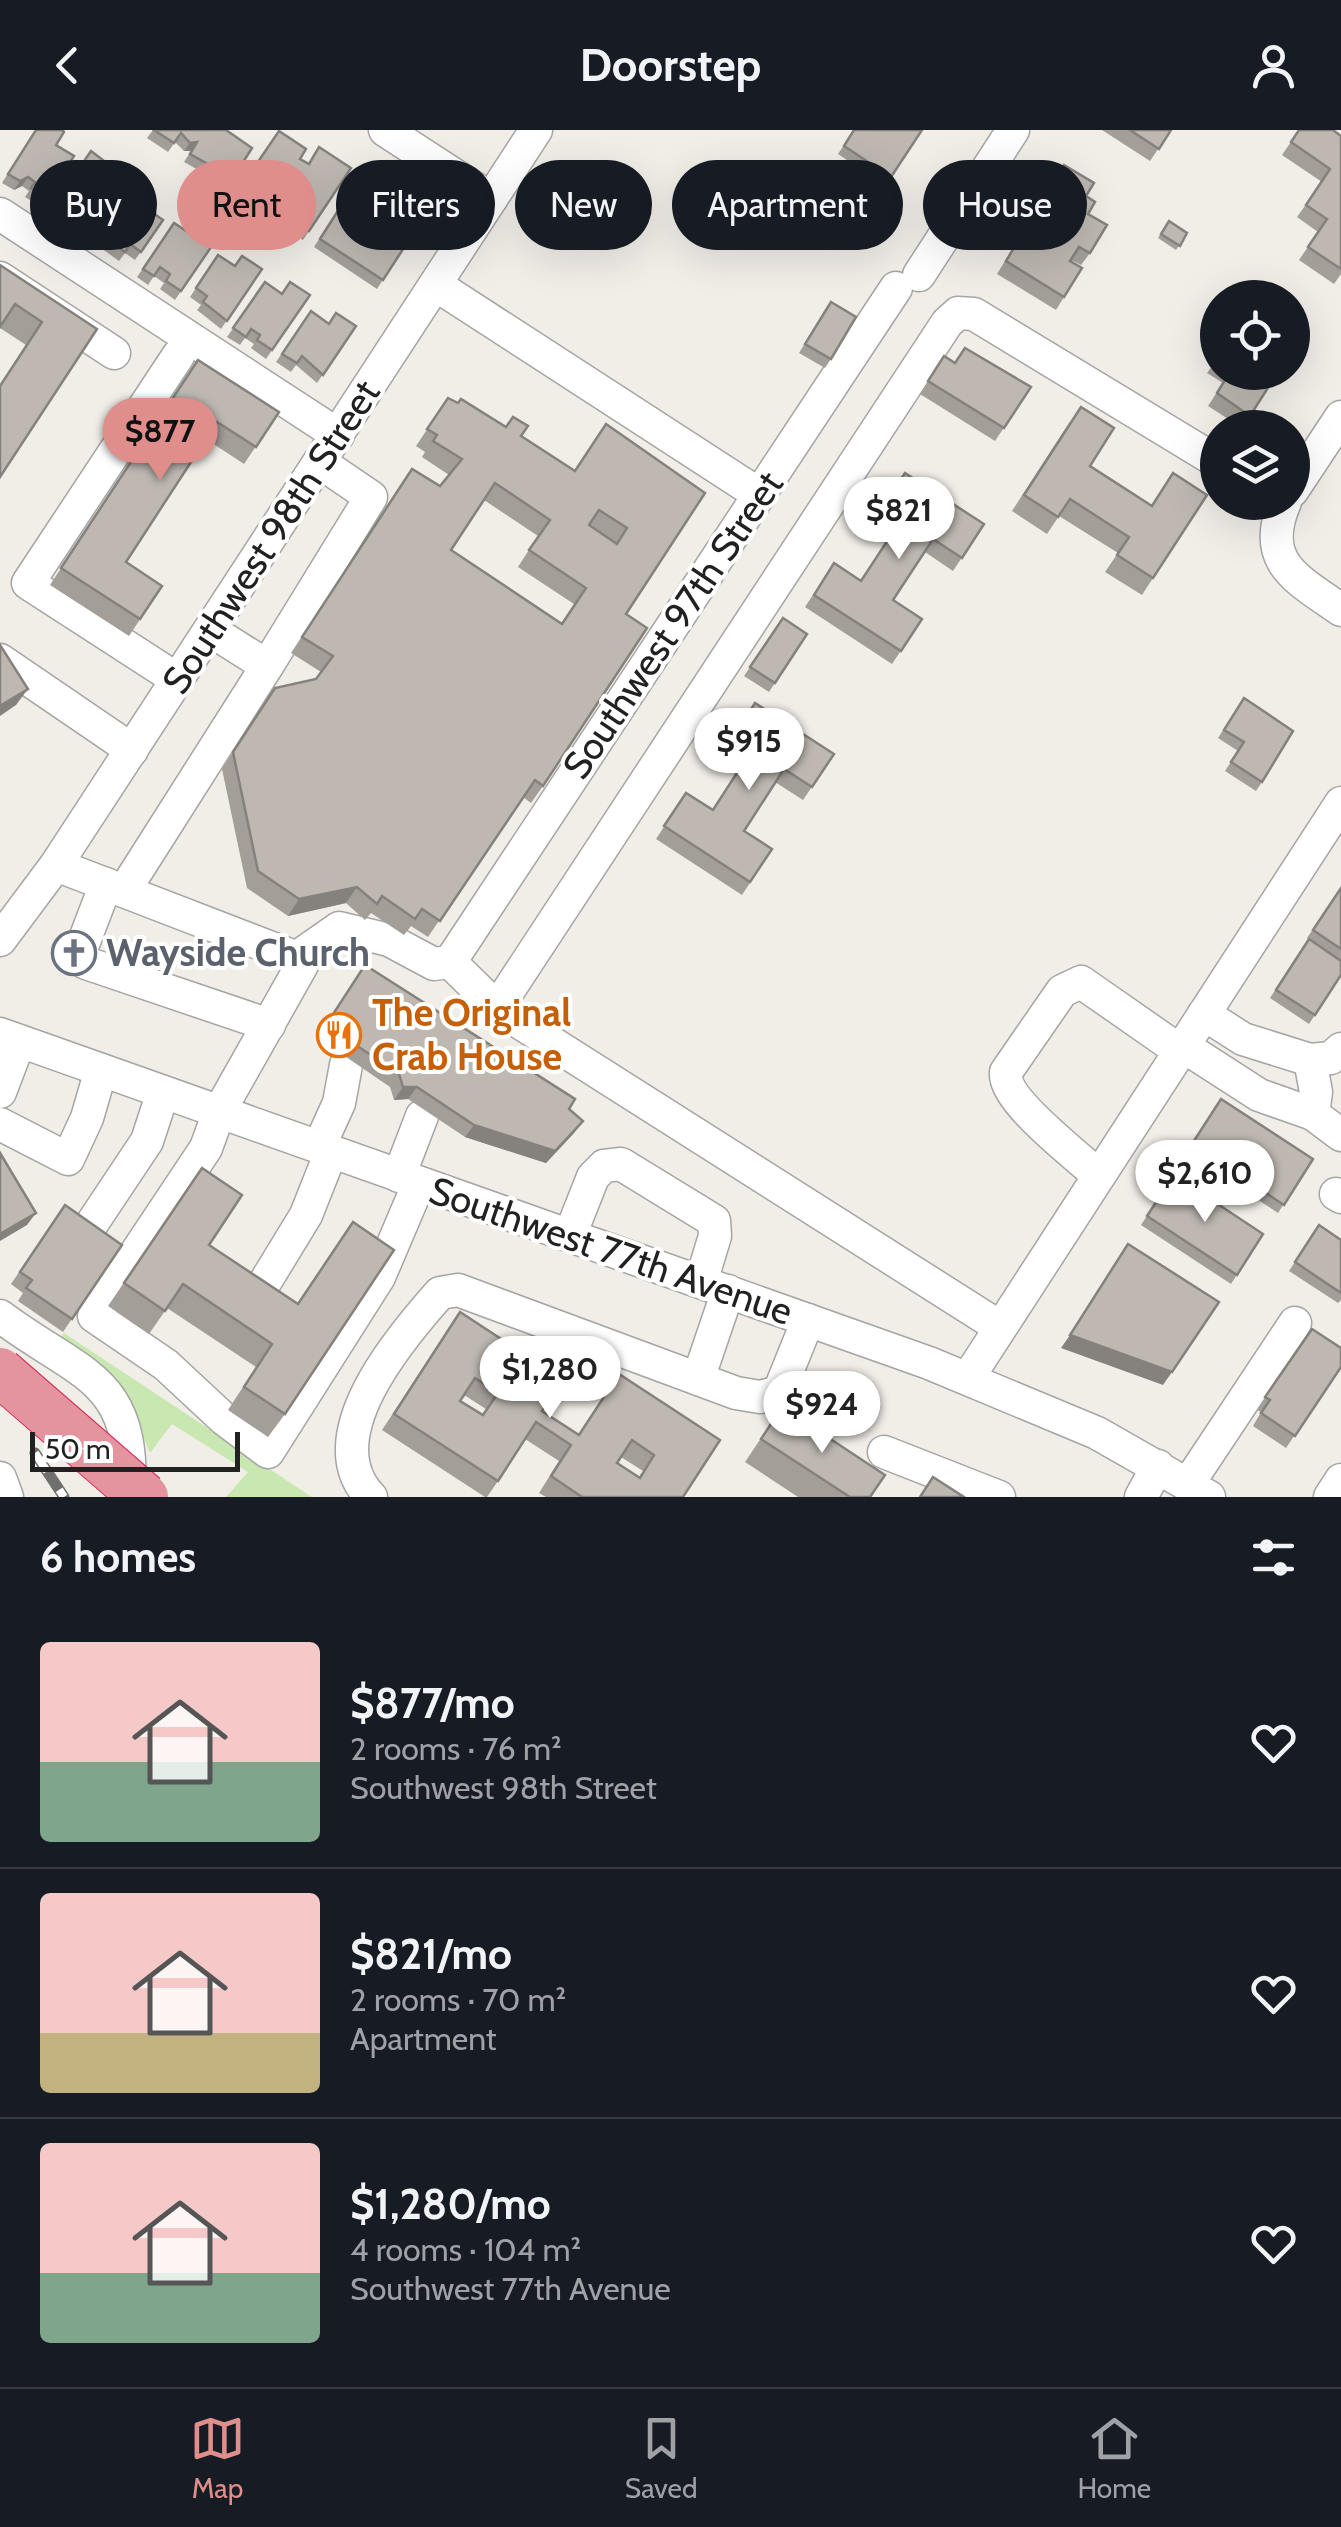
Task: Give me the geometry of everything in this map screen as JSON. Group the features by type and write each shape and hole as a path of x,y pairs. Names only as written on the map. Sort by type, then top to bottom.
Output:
{"highway":[{"path":"0,1372 144,1497"}],"street":[{"path":"386,130 432,160"},
{"name":"Southwest 98th Street","path":"495,193 536,130"},
{"name":"Southwest 97th Street","path":"450,962 760,495 1014,130"},
{"path":"0,214 330,449 371,497 267,666 115,887 80,952 86,963 268,1025"},
{"name":"Southwest 98th Street","path":"0,940 132,750 458,250"},
{"path":"0,278 114,353"},
{"path":"436,285 760,495"},
{"path":"497,1008 947,323 958,313 974,314 1200,451"},
{"path":"178,356 28,583 178,680"},
{"path":"1310,463 1341,416"},
{"path":"1278,520 1275,549 1291,572 1341,610"},
{"path":"210,630 267,666"},
{"path":"0,660 132,750"},
{"path":"968,1378 998,1326 1341,803"},
{"path":"56,864 296,958 302,965 219,1112 206,1148 94,1316 166,1365 224,1419 268,1452 378,1277 409,1180 422,1116"},
{"path":"296,958 339,928 389,940 434,964 450,962 497,1008 998,1326"},
{"path":"1098,1175 1034,1117 1007,1086 1006,1072 1062,991 1074,982 1259,1095 1313,1114 1341,1135"},
{"path":"1204,1014 1243,1039 1310,1060 1330,1058 1341,1049"},
{"path":"0,1092 10,1038"},
{"name":"Southwest 77th Avenue","path":"10,1038 968,1378 1098,1433 1198,1491"},
{"path":"1310,1060 1316,1092 1313,1114"},
{"path":"256,1298 306,1215 339,1103 346,1065"},
{"path":"0,1124 68,1158 88,1118 101,1070"},
{"path":"91,1225 147,1141 163,1092"},
{"path":"570,1235 594,1177 604,1166 622,1164 714,1221 715,1287 698,1378"},
{"path":"371,1497 349,1460 354,1418 413,1323 440,1292 458,1290 736,1394 760,1397 778,1392 808,1320"},
{"path":"0,1316 76,1364 112,1399 128,1440 130,1497"},
{"path":"1198,1491 1295,1323"},
{"path":"884,1452 999,1497"},
{"path":"1141,1497 1158,1466"},
{"path":"0,1478 8,1497"},
{"path":"1330,1497 1341,1480"}],"green space":[{"path":"64,1333 312,1497 226,1497 248,1472 172,1424 150,1453 131,1409 58,1340"}],"building":[{"path":"36,130 64,132 56,145 74,156 71,160 30,160 30,178 20,181 8,174"},
{"path":"154,130 226,130 252,148 244,160 201,160 190,154 197,142 190,143 181,133 174,143"},
{"path":"854,130 922,130 902,160 865,160 844,146"},
{"path":"1130,130 1171,130 1159,149"},
{"path":"1299,130 1333,130 1341,136 1341,269 1308,247 1327,219 1306,205 1330,169 1291,142"},
{"path":"279,131 306,149 302,160 259,160"},
{"path":"319,147 339,160 336,190 316,220 316,160 311,160"},
{"path":"91,151 103,160 85,160"},
{"path":"1087,197 1095,202 1088,214 1107,225 1090,253 1084,250"},
{"path":"336,214 336,249 320,239"},
{"path":"1169,221 1187,233 1180,246 1161,234"},
{"path":"174,223 177,250 209,250 181,291 166,281 170,274 160,267 154,276 143,269"},
{"path":"337,250 402,250 383,280"},
{"path":"1013,250 1077,250 1070,261 1082,268 1064,297 1006,261"},
{"path":"218,255 235,266 242,256 262,269 227,321 203,302 207,296 196,288"},
{"path":"0,265 97,329 0,477 0,386 42,322 15,304 0,327"},
{"path":"265,282 282,294 290,282 310,295 272,350 257,340 260,335 251,329 246,337 233,328"},
{"path":"831,302 856,317 831,359 805,344"},
{"path":"311,311 329,324 336,313 356,326 323,375 302,356 297,363 282,354"},
{"path":"965,348 1031,387 1004,428 928,381 944,356 955,363"},
{"path":"198,360 279,412 256,447 217,422 126,562 162,586 140,619 61,568"},
{"path":"1267,390 1254,410 1241,410 1217,393"},
{"path":"448,398 458,403 461,399 506,427 513,417 528,426 521,436 575,471 606,424 705,493 626,614 647,628 543,786 535,780 440,921 422,909 415,919 382,896 377,904 357,887 299,899 258,871 233,752 275,688 316,679 333,656 302,637 412,469 440,486 462,459 433,441 437,435 427,429","holes":["495,483 550,520 529,550 586,588 562,624 451,550","599,510 627,528 617,544 589,525"]},
{"path":"1081,407 1114,428 1090,466 1152,506 1173,473 1200,490 1200,506 1153,578 1117,555 1129,537 1070,499 1058,517 1024,495"},
{"path":"905,473 984,524 962,558 933,539 893,600 922,619 901,651 814,595 834,563 861,581 903,517 884,505"},
{"path":"783,618 807,634 775,683 750,667"},
{"path":"0,645 28,689 0,706"},
{"path":"1244,698 1293,731 1262,782 1231,762 1244,742 1224,730"},
{"path":"755,703 834,754 812,787 784,769 744,831 772,849 750,882 664,826 686,793 713,810 753,748 734,736"},
{"path":"1341,888 1341,949 1313,930"},
{"path":"1309,939 1341,961 1341,975 1315,1015 1276,990"},
{"path":"365,965 575,1099 569,1109 583,1121 555,1151 474,1125 417,1087 403,1087 399,1074 326,1025"},
{"path":"1221,1099 1313,1159 1284,1205 1192,1144"},
{"path":"0,1153 36,1213 0,1234"},
{"path":"202,1168 242,1195 209,1245 298,1304 353,1222 394,1250 285,1414 244,1387 272,1344 183,1284 165,1311 124,1283"},
{"path":"1174,1175 1263,1234 1237,1275 1147,1216"},
{"path":"65,1205 122,1245 72,1319 26,1288 32,1280 20,1272"},
{"path":"1319,1225 1341,1240 1341,1293 1295,1262"},
{"path":"1128,1244 1219,1302 1172,1372 1070,1335"},
{"path":"460,1312 562,1379 542,1411 579,1435 619,1374 720,1440 683,1497 582,1497 551,1476 571,1445 536,1422 498,1481 394,1414","holes":["475,1378 498,1393 483,1415 460,1401","632,1440 654,1455 640,1478 617,1463"]},
{"path":"1312,1329 1341,1348 1341,1367 1295,1436 1261,1413 1270,1400 1265,1397"},
{"path":"782,1407 885,1475 870,1497 850,1497 761,1439"},
{"path":"933,1477 964,1497 920,1497"}],"railway":[{"path":"35,1453 64,1497"}],"place":[{"name":"Wayside Church","path":"74,953"},
{"name":"The Original Crab House","path":"339,1035"}]}
